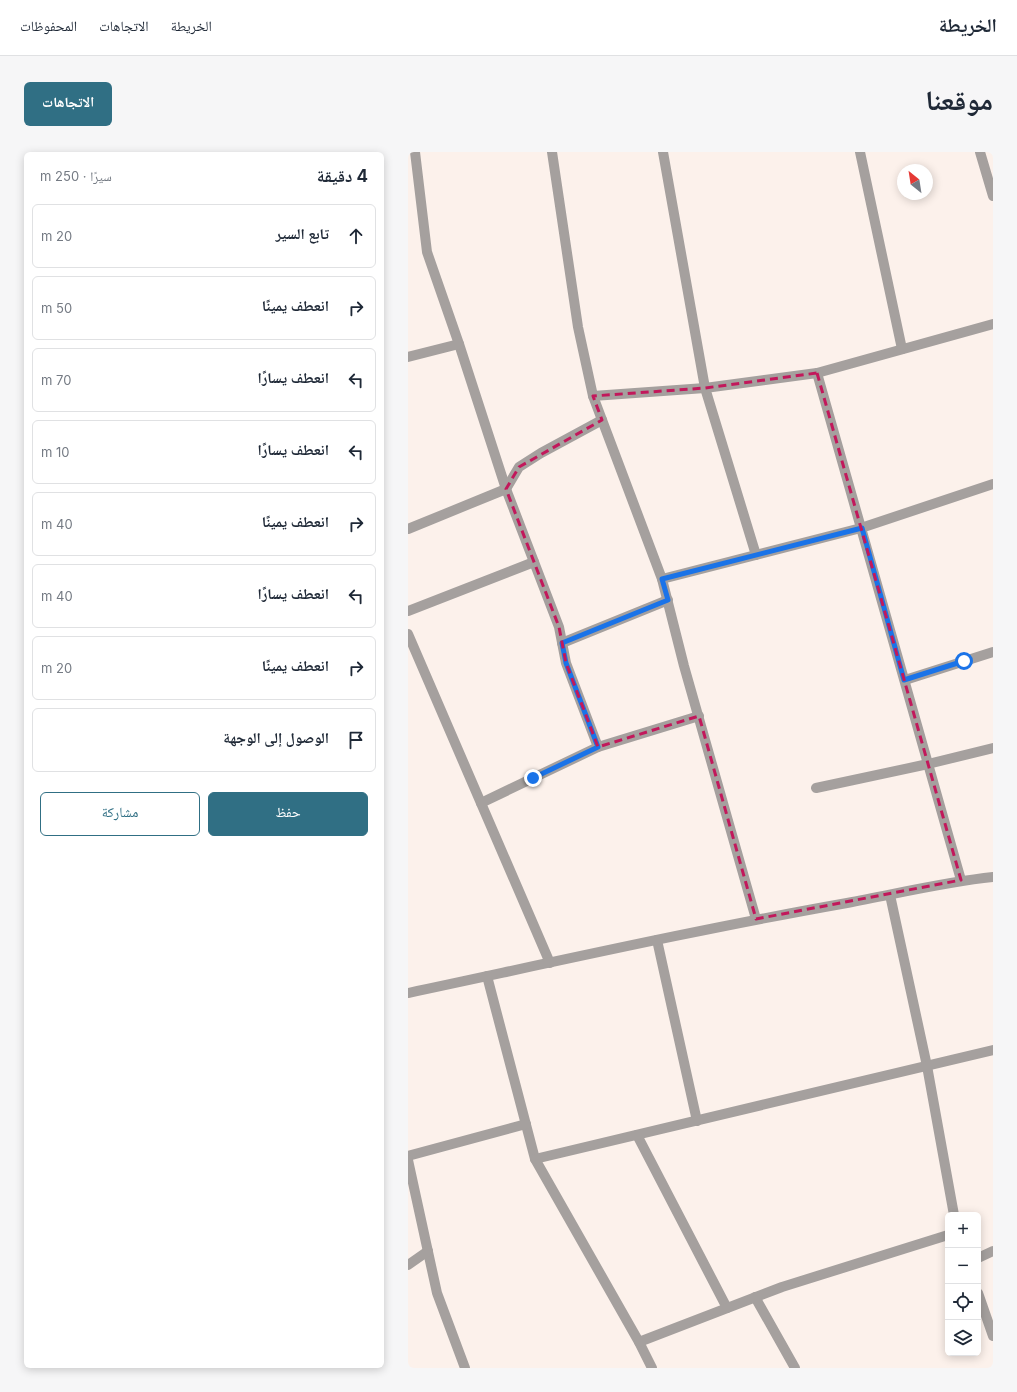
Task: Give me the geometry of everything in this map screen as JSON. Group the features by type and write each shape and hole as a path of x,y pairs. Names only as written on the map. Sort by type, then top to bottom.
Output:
{"street":[{"path":"414,152 428,252 506,488 559,627 566,663 598,747"},
{"path":"552,152 578,327 593,396 662,579 698,716 756,919"},
{"path":"663,152 705,388 756,555"},
{"path":"860,152 902,349"},
{"path":"980,152 993,196"},
{"path":"593,396 705,388 817,373 993,324"},
{"path":"408,357 459,344"},
{"path":"817,373 961,880"},
{"path":"408,529 506,488 519,467 541,452 602,420"},
{"path":"662,579 862,528 993,484"},
{"path":"408,611 534,562"},
{"path":"562,643 668,600"},
{"path":"408,634 550,963"},
{"path":"904,680 993,652"},
{"path":"481,803 598,747 698,716"},
{"path":"816,788 928,764 993,748"},
{"path":"408,993 756,919 890,895 961,880 993,877"},
{"path":"890,895 927,1066 953,1212"},
{"path":"657,940 697,1121"},
{"path":"487,976 535,1159 639,1342 652,1368"},
{"path":"535,1159 993,1050"},
{"path":"408,1156 526,1124"},
{"path":"637,1135 727,1308"},
{"path":"408,1160 437,1293 465,1368"},
{"path":"639,1342 789,1284 945,1236"},
{"path":"981,1257 993,1251"},
{"path":"408,1265 428,1252"},
{"path":"755,1297 795,1368"},
{"path":"981,1302 993,1336"}],"highlighted area":[{"path":"817,373 961,880 756,919 699,716 598,747 566,663 559,627 506,489 519,467 602,420 593,396 705,388"}],"route":[{"path":"533,778 598,747 566,663 562,643 668,600 662,579 862,528 904,680 964,661"}]}
